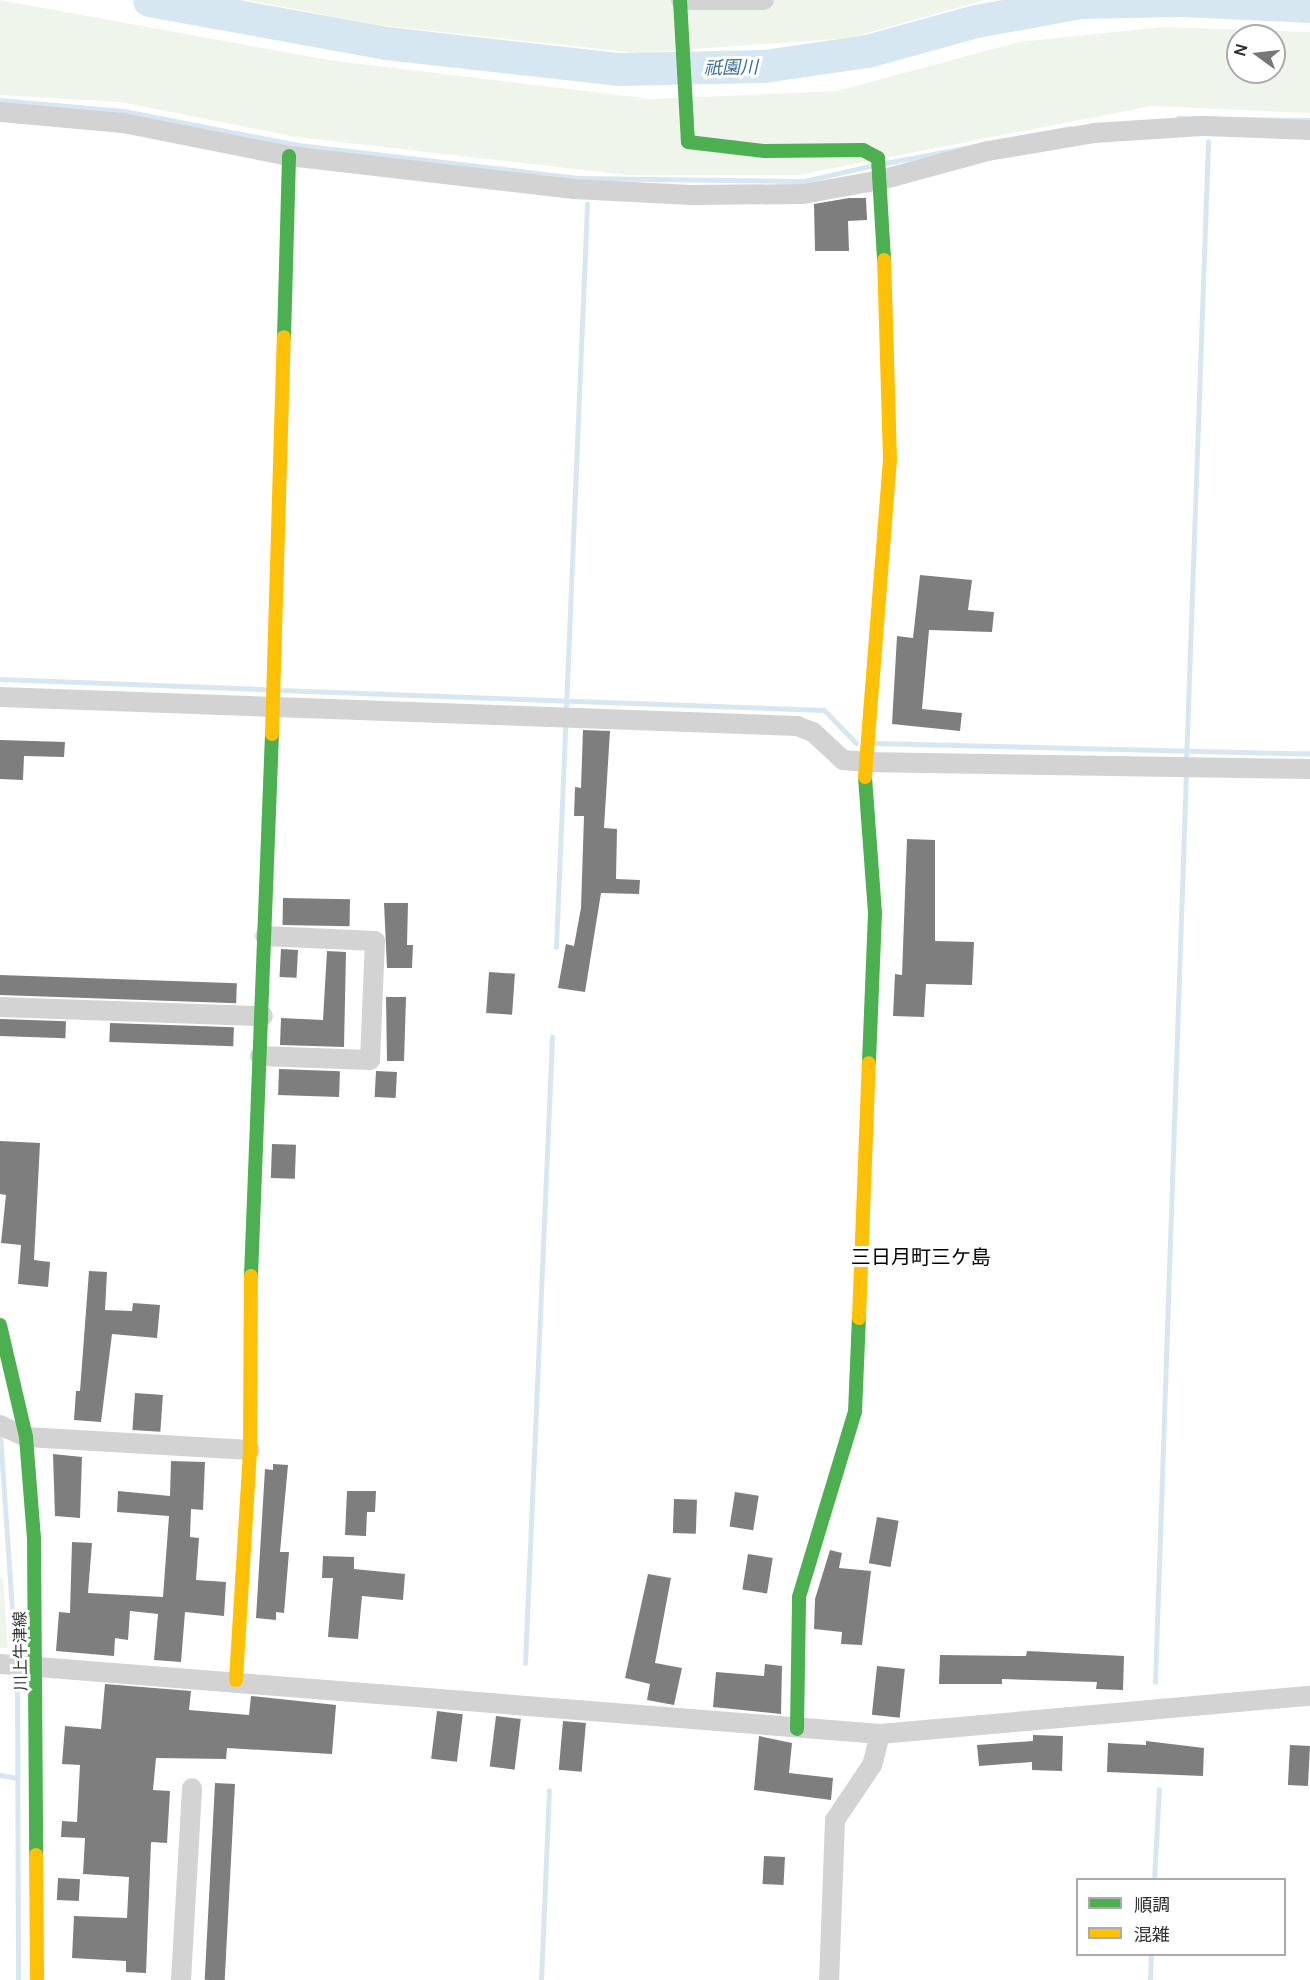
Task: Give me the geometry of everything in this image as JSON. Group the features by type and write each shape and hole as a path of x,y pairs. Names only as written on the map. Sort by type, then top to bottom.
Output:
{"street":[{"path":"764,0 681,0 688,142 765,151 862,150 878,158 881,180 890,459 864,762 875,913 855,1412 799,1597 796,1729"},
{"path":"0,112 123,123 289,156 574,189 691,195 803,194 881,180 988,151 1094,133 1203,126 1310,130"},
{"path":"236,1680 250,1450 252,1191 263,1016 289,156"},
{"path":"0,697 797,726 813,732 843,759 864,762 1310,769"},
{"path":"260,1056 370,1060 375,941 265,936"},
{"path":"0,1007 263,1016"},
{"name":"川上牛津線","path":"0,1325 26,1437 17,1665 37,1980"},
{"path":"2,1424 26,1437 250,1450"},
{"path":"17,1665 236,1680 796,1729 880,1734 1310,1696"},
{"path":"829,1980 835,1820 872,1765 880,1734"},
{"path":"181,1980 192,1788"}],"shaded area":[{"path":"0,0 328,60 652,99 837,91 1019,42 1163,27 1226,29 1226,84 1286,84 1286,31 1310,32 1310,113 1152,106 798,175 627,175 296,137 121,102 0,95"},
{"path":"246,0 985,0 850,38 638,53 377,25"},
{"path":"0,1578 3,1578 8,1648 0,1648"}],"building":[{"path":"849,198 866,198 867,220 848,221 849,251 815,251 814,204"},
{"path":"920,575 972,580 968,610 994,612 992,632 929,630 922,709 962,713 960,731 892,724 897,636 913,638"},
{"path":"583,730 610,731 604,828 617,829 616,879 640,880 639,894 601,893 585,992 558,988 566,944 574,946 581,908 584,816 574,816 575,787 581,788"},
{"path":"0,740 65,742 64,757 24,756 23,780 0,779"},
{"path":"907,839 935,840 935,941 974,942 972,985 926,984 924,1017 893,1016 895,974 902,975"},
{"path":"283,898 350,899 350,926 283,925"},
{"path":"384,903 408,903 407,945 413,945 412,968 387,968"},
{"path":"281,949 298,950 297,978 280,977"},
{"path":"327,951 346,952 344,1047 280,1045 281,1018 323,1020"},
{"path":"489,972 515,974 512,1015 486,1013"},
{"path":"0,975 237,983 236,1003 0,995"},
{"path":"386,997 406,997 404,1061 387,1061"},
{"path":"0,1019 66,1021 65,1038 0,1036"},
{"path":"110,1023 234,1027 233,1046 109,1042"},
{"path":"279,1069 340,1071 339,1097 278,1095"},
{"path":"376,1071 397,1072 396,1098 375,1097"},
{"path":"0,1141 40,1143 34,1260 50,1262 48,1287 18,1284 21,1245 1,1243 6,1195 0,1194"},
{"path":"272,1144 296,1145 295,1179 271,1178"},
{"path":"89,1271 107,1272 105,1310 132,1311 133,1303 160,1305 157,1338 112,1334 101,1422 74,1420 76,1391 80,1391"},
{"path":"135,1393 163,1395 160,1432 132,1430"},
{"path":"53,1454 82,1457 80,1518 55,1516"},
{"path":"171,1461 205,1462 203,1510 191,1509 190,1537 199,1538 196,1580 226,1582 224,1616 185,1612 181,1662 154,1660 158,1614 130,1611 128,1640 115,1638 114,1656 56,1651 59,1612 70,1613 72,1542 92,1543 88,1593 163,1597 169,1516 117,1512 118,1491 170,1496"},
{"path":"273,1464 288,1465 280,1552 289,1552 284,1613 276,1612 276,1620 256,1618 265,1469 273,1470"},
{"path":"347,1491 376,1491 375,1512 367,1512 366,1536 345,1535"},
{"path":"735,1492 759,1496 753,1530 730,1527"},
{"path":"674,1499 697,1500 696,1534 673,1533"},
{"path":"877,1517 899,1521 891,1567 869,1563"},
{"path":"830,1550 842,1553 839,1568 871,1571 862,1645 841,1644 842,1632 814,1629 815,1599"},
{"path":"748,1554 773,1558 767,1593 742,1590"},
{"path":"323,1556 354,1557 354,1569 405,1574 403,1600 362,1596 358,1639 328,1637 333,1578 322,1578"},
{"path":"648,1574 671,1578 655,1663 682,1668 674,1705 647,1700 650,1684 625,1678"},
{"path":"1027,1651 1124,1656 1123,1690 1096,1689 1097,1682 1002,1679 1002,1684 939,1684 940,1655 1026,1656"},
{"path":"765,1664 782,1666 781,1714 713,1707 716,1672 764,1676"},
{"path":"877,1666 905,1669 900,1718 872,1715"},
{"path":"105,1684 191,1691 189,1710 249,1715 251,1696 336,1705 332,1754 227,1748 226,1759 156,1758 153,1790 170,1791 167,1843 151,1842 146,1973 126,1972 126,1961 72,1958 74,1916 127,1918 129,1877 83,1874 85,1838 61,1837 62,1821 77,1822 80,1765 62,1764 65,1726 101,1729"},
{"path":"437,1711 463,1714 457,1762 431,1759"},
{"path":"496,1716 521,1719 515,1770 490,1767"},
{"path":"563,1721 586,1723 582,1772 559,1770"},
{"path":"1033,1735 1063,1736 1062,1771 1032,1770 1032,1762 979,1766 977,1745 1033,1741"},
{"path":"759,1736 792,1743 789,1773 833,1778 831,1800 754,1790"},
{"path":"1146,1741 1204,1748 1203,1776 1107,1772 1108,1743 1146,1745"},
{"path":"1290,1745 1310,1746 1308,1786 1288,1785"},
{"path":"215,1783 235,1784 225,1980 205,1980"},
{"path":"764,1856 785,1857 784,1885 763,1884"},
{"path":"58,1878 80,1879 79,1901 57,1900"}],"waterway":[{"name":"祇園川","path":"149,0 386,43 618,69 764,66 867,51 976,21 1082,2 1183,0 1310,6"},
{"path":"0,100 124,111 298,145 578,178 804,181 870,166"},
{"path":"1178,118 1310,120"},
{"path":"885,163 1070,128"},
{"path":"1186,763 1208,141"},
{"path":"556,947 587,204"},
{"path":"0,679 265,689"},
{"path":"280,690 824,710 856,743"},
{"path":"875,743 1310,754"},
{"path":"1155,1682 1186,772"},
{"path":"525,1663 552,1037"},
{"path":"0,1434 17,1684 18,1980"},
{"path":"0,1775 17,1778"},
{"path":"1154,1878 1159,1789"},
{"path":"541,1980 549,1790"},
{"path":"1150,1980 1151,1956"}],"traffic: fast":[{"path":"680,0 688,142 765,151 863,150 878,158 884,260"},
{"path":"284,337 289,156"},
{"path":"251,1276 272,734"},
{"path":"865,777 875,913 869,1063"},
{"path":"797,1729 799,1597 855,1412 859,1318"},
{"path":"0,1325 26,1437 34,1538 36,1855"}],"traffic: slow":[{"path":"865,777 890,459 884,260"},
{"path":"272,734 284,337"},
{"path":"859,1318 869,1063"},
{"path":"236,1680 250,1450 251,1276"},
{"path":"36,1855 37,1980"}],"district":[{"name":"三日月町三ケ島","path":"921,1256"}]}
